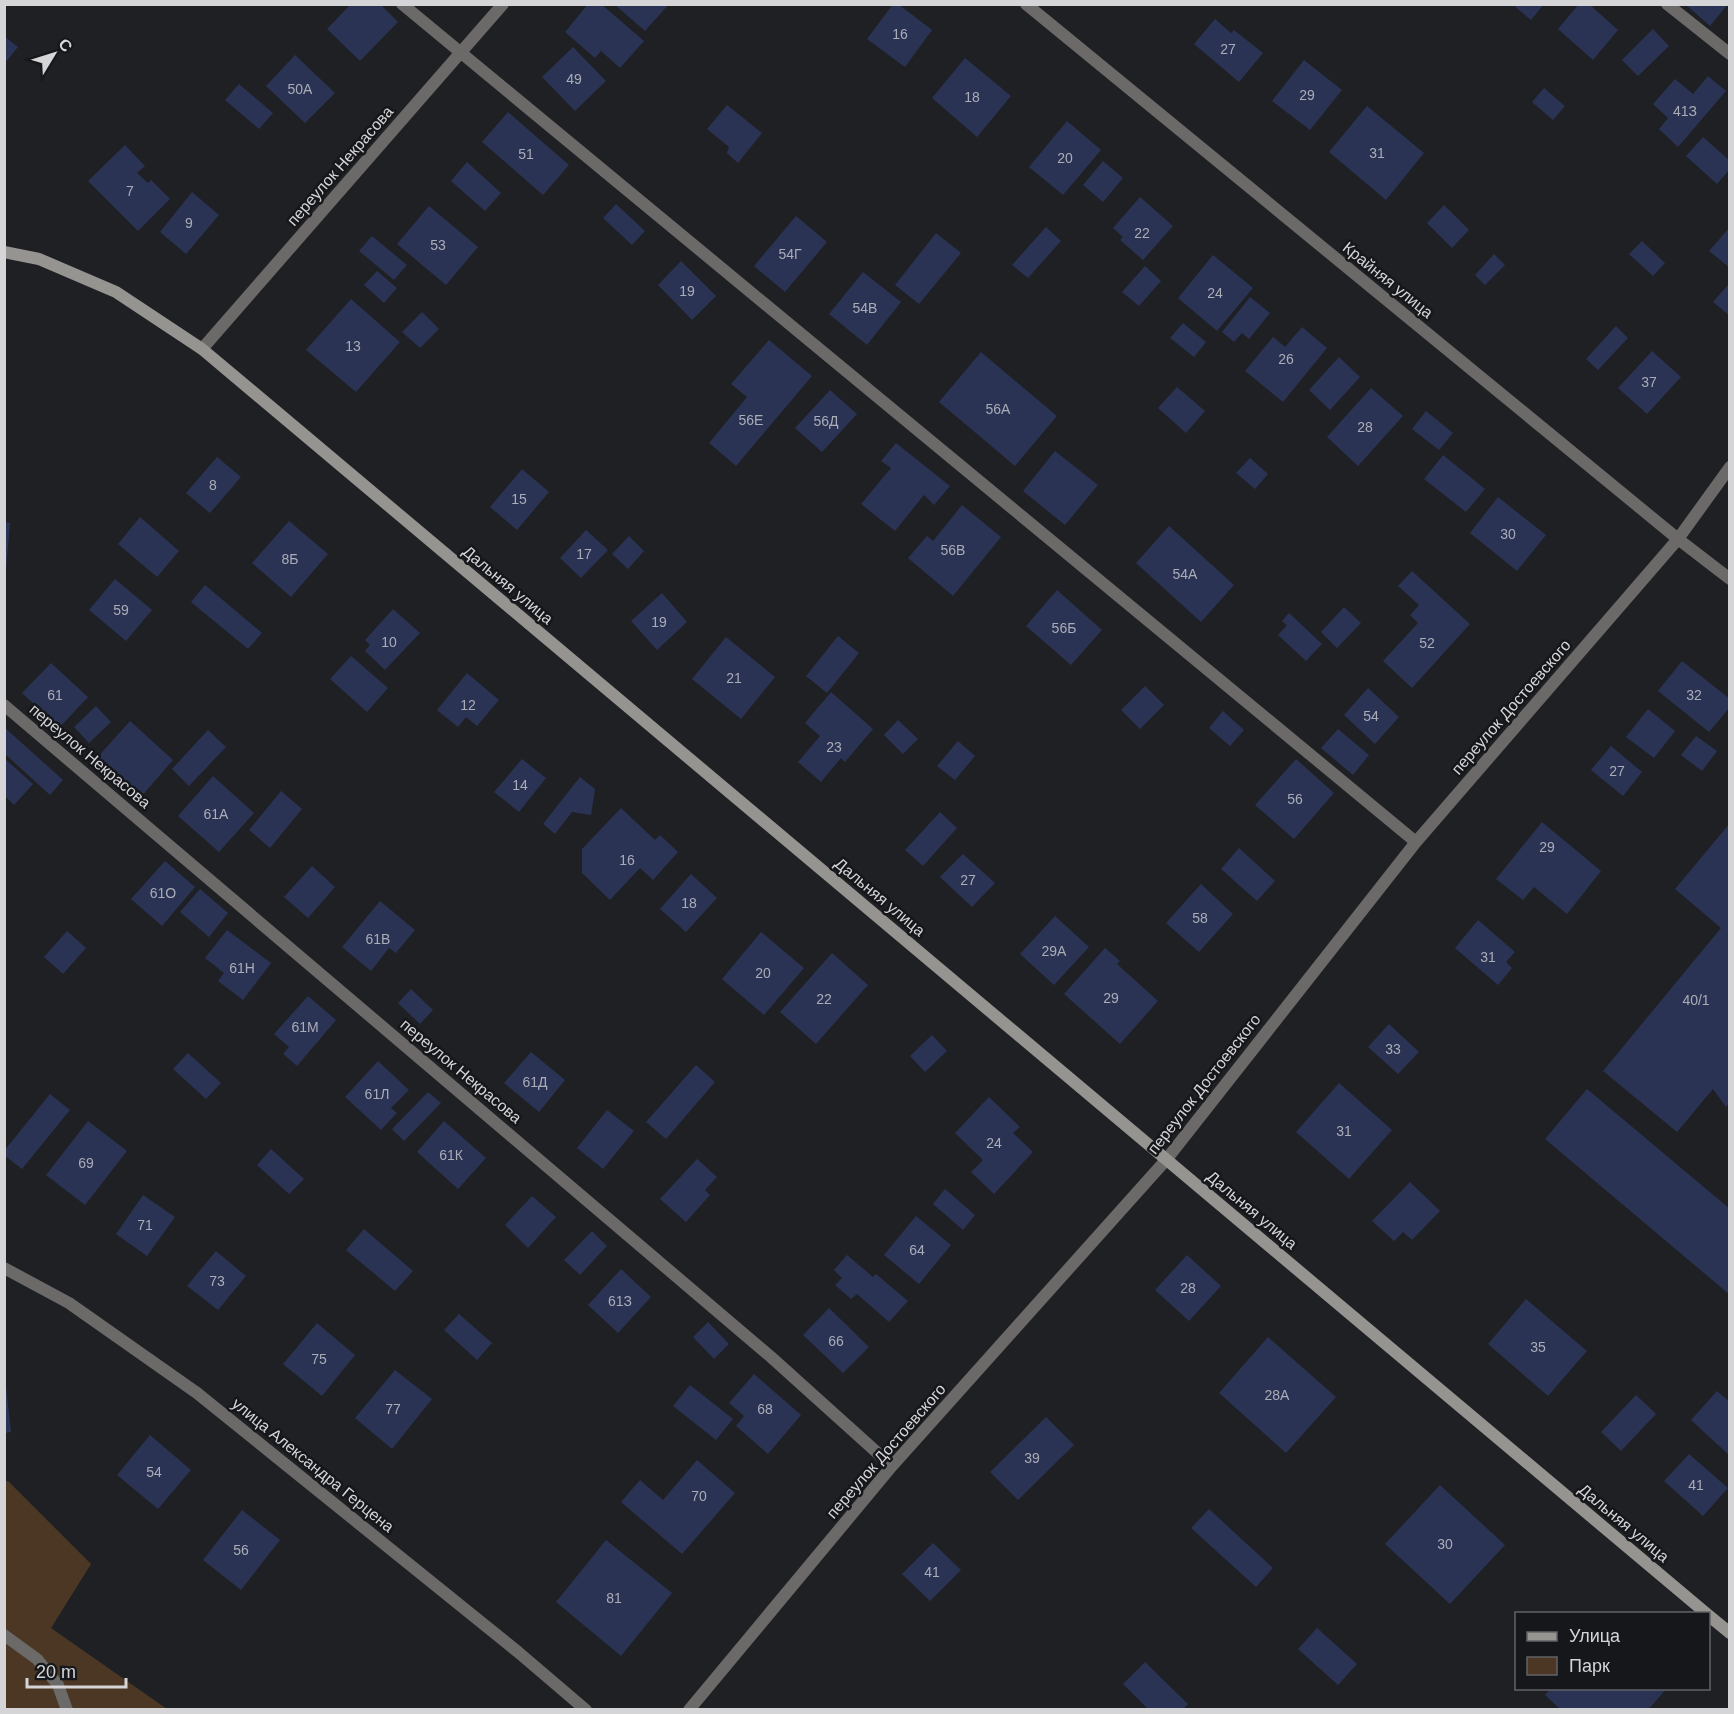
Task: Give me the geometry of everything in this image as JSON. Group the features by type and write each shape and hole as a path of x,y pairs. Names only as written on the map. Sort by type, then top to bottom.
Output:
{"main road":[{"name":"Дальняя улица","path":"4,252 39,259 116,292 202,349 1706,1612"},
{"name":"Дальняя улица","path":"1710,1616 1730,1633"}],"street":[{"path":"402,4 462,51 1416,842"},
{"name":"переулок Некрасова","path":"202,349 503,4"},
{"name":"Крайняя улица","path":"1026,4 1678,539 1730,579"},
{"path":"1667,4 1730,54"},
{"name":"переулок Достоевского","path":"688,1710 892,1466 1166,1160 1416,842 1678,539 1730,467"},
{"name":"переулок Некрасова","path":"4,705 771,1357 892,1466"},
{"name":"улица Александра Герцена","path":"4,1268 69,1303 197,1393 586,1710"},
{"path":"4,1635 37,1659 58,1685 67,1710"}],"green space":[{"path":"8,1481 91,1564 51,1628 167,1709 5,1710 4,1482"}],"building":[{"path":"351,4 380,4 398,22 360,61 327,29"},
{"path":"588,4 601,4 644,41 620,68 601,51 595,58 565,32"},
{"path":"614,4 669,4 645,31"},
{"path":"893,4 898,4 932,30 905,67 867,39"},
{"path":"1512,4 1544,4 1531,20"},
{"path":"1579,4 1589,4 1618,30 1593,60 1558,29"},
{"path":"1685,4 1728,4 1710,26"},
{"path":"1215,19 1231,33 1234,30 1263,53 1239,82 1194,44"},
{"path":"1653,29 1669,46 1638,76 1622,60"},
{"path":"4,36 18,47 4,64"},
{"path":"573,47 606,81 575,111 542,77"},
{"path":"295,55 335,93 305,123 266,86"},
{"path":"965,58 1011,96 977,137 932,98"},
{"path":"1304,60 1342,90 1310,130 1272,101"},
{"path":"1708,76 1726,91 1678,147 1659,129 1668,118 1653,104 1675,79 1693,94"},
{"path":"239,84 273,113 259,129 225,100"},
{"path":"1544,88 1565,106 1553,120 1532,102"},
{"path":"727,105 762,133 738,163 727,153 729,147 707,129"},
{"path":"1367,106 1424,153 1386,200 1329,152"},
{"path":"508,112 569,165 543,195 482,142"},
{"path":"1067,121 1101,150 1063,195 1029,167"},
{"path":"1703,137 1730,161 1730,169 1717,184 1686,156"},
{"path":"125,145 145,166 137,173 148,183 151,180 170,199 138,231 88,181"},
{"path":"1103,161 1123,178 1103,202 1083,185"},
{"path":"467,162 501,193 485,211 451,181"},
{"path":"192,192 219,215 186,254 160,232"},
{"path":"1140,197 1173,226 1143,260 1120,240 1123,237 1113,228"},
{"path":"616,204 645,231 632,245 603,218"},
{"path":"1444,205 1469,230 1452,248 1427,223"},
{"path":"429,206 478,247 446,285 397,244"},
{"path":"796,216 827,242 785,292 754,266"},
{"path":"1046,227 1061,241 1028,278 1012,265"},
{"path":"1730,227 1730,268 1709,251"},
{"path":"936,233 961,253 919,304 895,285"},
{"path":"372,236 407,265 394,280 359,251"},
{"path":"1642,241 1665,263 1653,276 1629,254"},
{"path":"1494,254 1505,265 1485,285 1475,275"},
{"path":"1213,255 1253,288 1217,331 1178,298"},
{"path":"681,261 716,296 692,320 658,285"},
{"path":"1145,266 1161,281 1139,306 1122,292"},
{"path":"377,271 397,288 384,303 364,285"},
{"path":"863,272 901,302 867,345 829,314"},
{"path":"1728,285 1730,287 1730,316 1713,302"},
{"path":"1250,297 1270,313 1249,339 1242,333 1234,342 1222,332"},
{"path":"351,299 400,342 356,392 306,350"},
{"path":"422,312 439,329 420,348 402,332"},
{"path":"1183,323 1206,342 1194,357 1170,338"},
{"path":"1616,326 1628,338 1598,370 1586,359"},
{"path":"1302,327 1327,348 1283,402 1245,371 1273,337 1285,347"},
{"path":"769,340 812,376 736,466 709,443 747,397 731,384"},
{"path":"1652,351 1681,377 1647,414 1618,388"},
{"path":"981,352 1057,416 1015,466 939,402"},
{"path":"1339,357 1360,377 1330,410 1309,390"},
{"path":"1177,387 1205,411 1186,433 1158,408"},
{"path":"1371,388 1403,416 1358,466 1327,437"},
{"path":"830,390 857,414 822,452 795,428"},
{"path":"1426,411 1453,433 1439,450 1412,429"},
{"path":"896,443 950,486 934,505 924,495 895,531 861,504 891,468 881,461"},
{"path":"1055,451 1098,485 1065,525 1023,491"},
{"path":"1443,455 1485,489 1466,512 1424,479"},
{"path":"217,457 241,477 210,513 186,493"},
{"path":"1250,458 1268,474 1255,489 1236,473"},
{"path":"522,469 549,492 517,530 490,507"},
{"path":"1498,497 1546,535 1517,571 1470,533"},
{"path":"962,505 1001,537 953,596 908,558 927,536 933,541"},
{"path":"140,517 179,551 157,577 118,544"},
{"path":"289,521 328,554 291,597 252,563"},
{"path":"4,522 10,523 6,569 4,569"},
{"path":"1169,526 1234,585 1201,622 1136,563"},
{"path":"586,530 608,550 581,578 560,558"},
{"path":"629,536 644,551 628,569 612,554"},
{"path":"1412,571 1470,624 1412,688 1383,661 1418,623 1410,615 1419,605 1398,586"},
{"path":"115,579 152,610 126,641 89,610"},
{"path":"205,585 262,633 248,649 191,602"},
{"path":"1057,590 1102,630 1071,665 1026,626"},
{"path":"662,593 687,622 657,650 631,621"},
{"path":"1344,607 1361,623 1337,648 1321,632"},
{"path":"393,609 420,633 385,670 365,651 370,645 365,640"},
{"path":"1289,613 1322,644 1306,661 1278,635 1287,625 1282,621"},
{"path":"838,636 859,653 827,693 806,676"},
{"path":"726,637 775,677 741,719 692,679"},
{"path":"351,656 388,688 367,712 330,679"},
{"path":"1682,661 1730,699 1730,707 1709,732 1658,691"},
{"path":"51,663 88,697 59,728 22,693"},
{"path":"467,673 499,700 477,726 466,717 458,727 437,710"},
{"path":"1145,686 1164,705 1140,729 1121,710"},
{"path":"1368,688 1399,717 1375,744 1344,715"},
{"path":"831,692 873,729 845,762 841,758 821,782 798,762 820,736 805,723"},
{"path":"96,706 111,722 89,743 74,727"},
{"path":"1648,709 1675,731 1654,758 1626,737"},
{"path":"1223,711 1244,730 1230,746 1209,728"},
{"path":"898,720 918,739 903,754 884,735"},
{"path":"130,721 173,760 140,798 96,759"},
{"path":"4,727 63,780 50,795 4,753"},
{"path":"1338,729 1369,755 1353,775 1321,748"},
{"path":"208,730 226,747 189,786 172,769"},
{"path":"1696,736 1717,751 1702,771 1681,755"},
{"path":"958,741 975,756 955,780 937,766"},
{"path":"1611,746 1642,772 1623,796 1591,770"},
{"path":"4,758 33,784 14,805 4,795"},
{"path":"522,759 546,778 519,812 494,792"},
{"path":"1296,759 1334,793 1294,839 1255,805"},
{"path":"213,776 254,813 219,852 178,816"},
{"path":"580,777 595,789 591,815 572,812 555,834 543,824"},
{"path":"281,791 302,809 270,848 249,830"},
{"path":"621,808 655,840 660,835 678,852 653,880 640,868 610,900 582,873 582,849"},
{"path":"940,812 957,828 923,866 905,850"},
{"path":"1542,822 1601,871 1567,914 1534,887 1523,900 1496,879"},
{"path":"1730,823 1730,1102 1726,1107 1713,1089 1677,1132 1603,1071 1721,928 1675,889"},
{"path":"1239,848 1275,881 1257,901 1221,869"},
{"path":"963,854 995,883 972,907 940,877"},
{"path":"165,861 195,887 162,926 131,899"},
{"path":"312,866 335,887 308,918 284,897"},
{"path":"691,874 717,898 686,932 660,909"},
{"path":"1201,884 1233,914 1199,952 1166,923"},
{"path":"200,889 228,913 209,937 180,912"},
{"path":"380,901 415,930 396,953 389,948 371,971 342,947"},
{"path":"1055,916 1089,947 1054,985 1020,954"},
{"path":"1478,920 1515,952 1506,962 1512,968 1498,985 1455,948"},
{"path":"227,930 271,963 243,1000 218,981 224,973 205,958"},
{"path":"67,931 86,948 63,974 44,957"},
{"path":"761,932 804,968 764,1015 722,979"},
{"path":"1105,948 1120,961 1117,964 1158,1001 1120,1044 1064,994"},
{"path":"832,953 868,985 816,1044 780,1012"},
{"path":"411,989 433,1010 420,1024 398,1003"},
{"path":"308,996 336,1020 297,1066 283,1054 289,1047 274,1034"},
{"path":"1389,1024 1419,1052 1398,1074 1368,1047"},
{"path":"932,1035 947,1051 925,1072 910,1056"},
{"path":"531,1052 565,1080 539,1112 504,1083"},
{"path":"188,1053 221,1083 206,1099 173,1069"},
{"path":"378,1061 409,1090 391,1108 397,1113 381,1130 345,1097"},
{"path":"696,1065 715,1082 666,1139 646,1122"},
{"path":"1339,1083 1392,1130 1349,1179 1296,1132"},
{"path":"1587,1089 1730,1209 1730,1295 1545,1139"},
{"path":"428,1092 441,1103 404,1141 392,1129"},
{"path":"50,1094 70,1110 22,1169 4,1155 4,1151"},
{"path":"989,1097 1020,1127 1013,1133 1033,1152 994,1194 971,1172 983,1160 955,1133"},
{"path":"607,1110 634,1131 603,1169 577,1148"},
{"path":"88,1121 127,1151 85,1205 46,1175"},
{"path":"444,1121 486,1158 458,1189 417,1152"},
{"path":"271,1149 304,1179 289,1194 257,1165"},
{"path":"697,1159 717,1177 705,1190 710,1195 686,1222 660,1199"},
{"path":"1410,1182 1440,1211 1412,1240 1403,1232 1394,1241 1372,1221"},
{"path":"945,1189 975,1215 963,1230 933,1204"},
{"path":"143,1195 175,1217 147,1256 116,1234"},
{"path":"532,1196 556,1217 528,1248 505,1225"},
{"path":"916,1216 951,1245 919,1284 884,1255"},
{"path":"364,1229 413,1271 395,1291 346,1250"},
{"path":"592,1231 607,1246 580,1275 564,1260"},
{"path":"216,1251 246,1276 218,1310 187,1286"},
{"path":"847,1255 873,1277 876,1274 908,1301 889,1322 857,1294 851,1299 835,1285 842,1278 834,1270"},
{"path":"1187,1255 1221,1286 1189,1321 1155,1290"},
{"path":"621,1269 651,1297 618,1333 588,1305"},
{"path":"1526,1299 1587,1351 1548,1396 1488,1344"},
{"path":"829,1308 869,1347 843,1373 803,1335"},
{"path":"459,1314 492,1343 477,1360 444,1330"},
{"path":"708,1322 729,1344 714,1359 693,1337"},
{"path":"317,1323 355,1355 322,1396 283,1364"},
{"path":"1268,1337 1336,1397 1286,1453 1219,1393"},
{"path":"395,1370 432,1399 392,1449 355,1418"},
{"path":"754,1374 801,1415 768,1454 736,1426 744,1416 729,1403"},
{"path":"690,1385 733,1419 716,1440 673,1406"},
{"path":"4,1386 6,1386 11,1432 4,1433"},
{"path":"1717,1391 1730,1402 1730,1456 1691,1420"},
{"path":"1636,1395 1656,1414 1621,1451 1601,1432"},
{"path":"1046,1417 1074,1445 1018,1500 990,1472"},
{"path":"150,1435 191,1470 158,1509 117,1475"},
{"path":"1689,1454 1728,1488 1703,1516 1664,1481"},
{"path":"697,1460 735,1493 682,1554 621,1502 640,1480 663,1500"},
{"path":"1440,1485 1505,1545 1450,1604 1385,1544"},
{"path":"1209,1509 1273,1568 1256,1587 1191,1528"},
{"path":"242,1510 280,1540 241,1590 203,1560"},
{"path":"606,1540 672,1593 621,1656 556,1602"},
{"path":"933,1543 961,1570 930,1601 902,1574"},
{"path":"1317,1628 1357,1664 1338,1685 1298,1649"},
{"path":"1145,1662 1188,1704 1182,1710 1149,1710 1123,1684"},
{"path":"1549,1690 1665,1690 1648,1710 1561,1710 1545,1695"}]}
